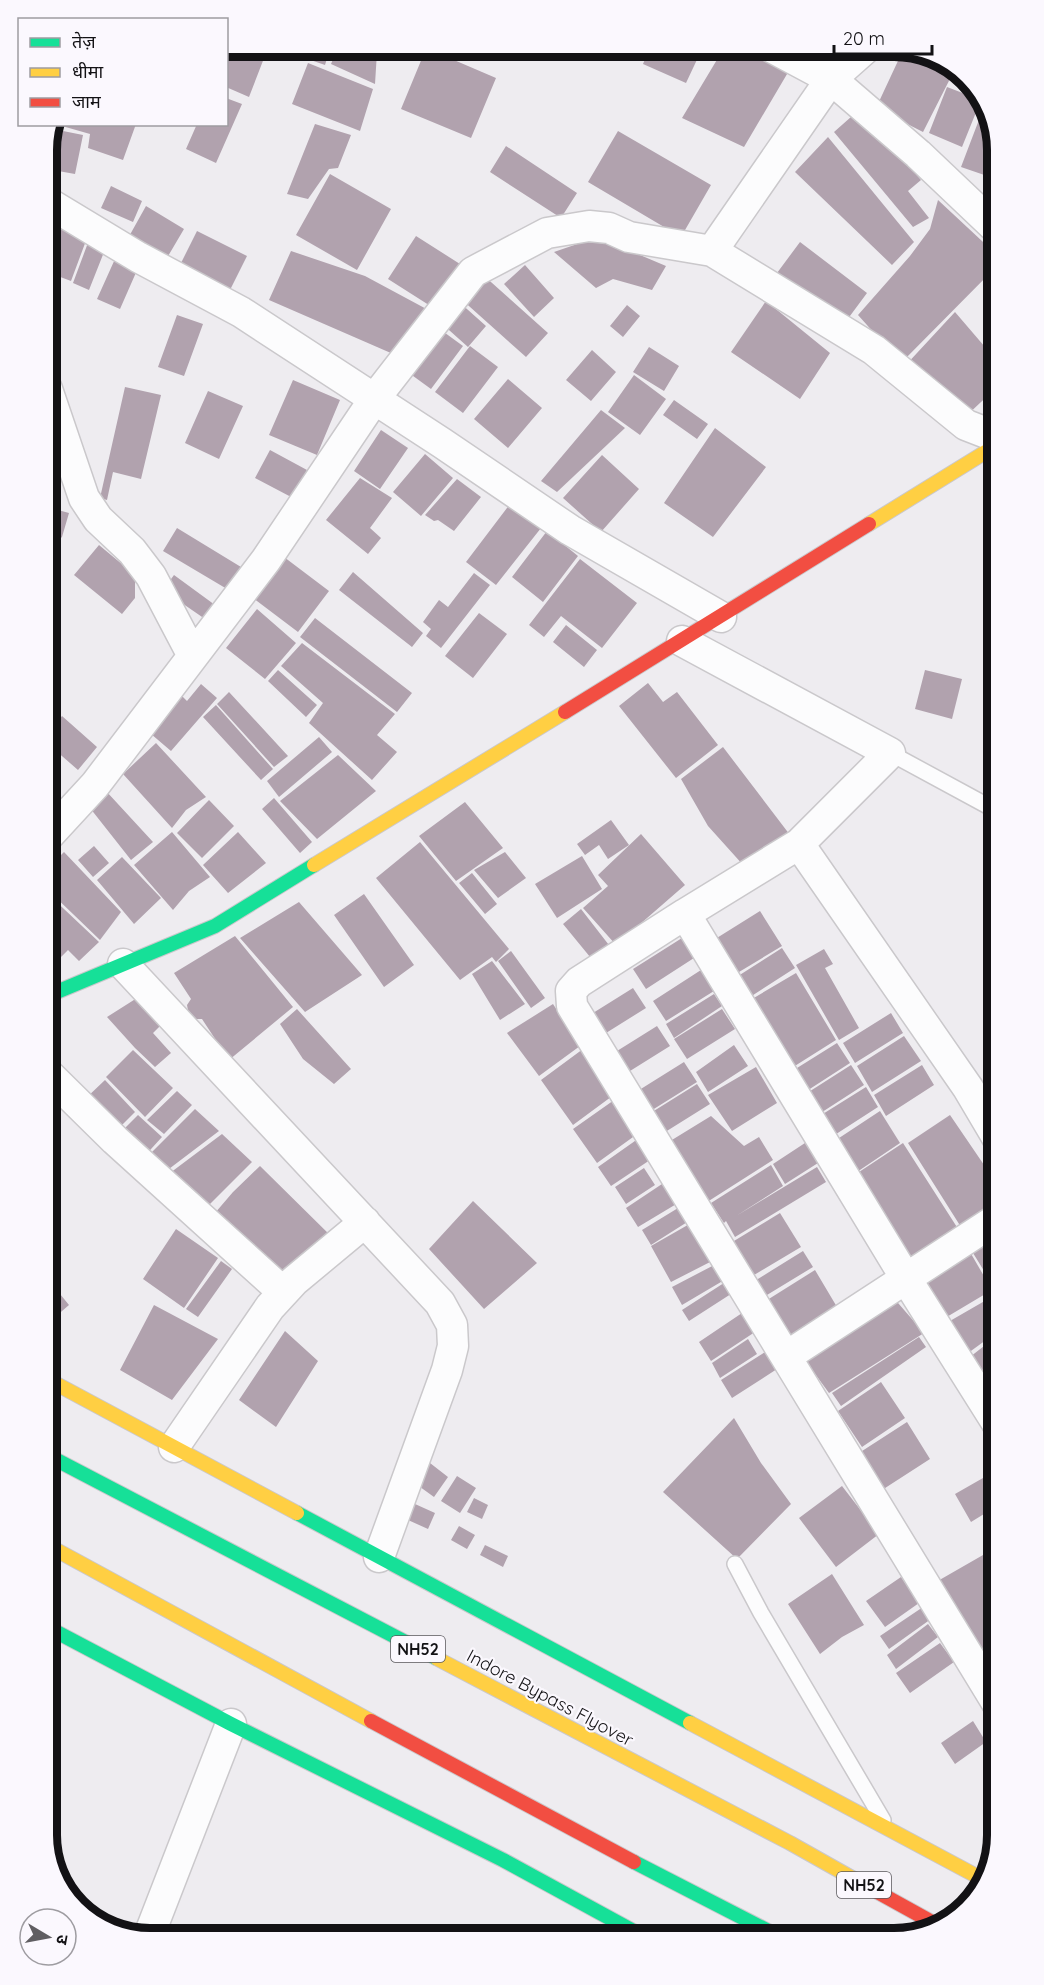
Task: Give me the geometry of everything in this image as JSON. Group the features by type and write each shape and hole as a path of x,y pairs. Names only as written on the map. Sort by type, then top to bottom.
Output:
{"main road":[{"path":"57,992 215,926 987,452"},
{"path":"57,1385 977,1876"},
{"name":"Indore Bypass Flyover","path":"57,1461 790,1844 930,1921"},
{"path":"57,1551 585,1837 762,1928"},
{"path":"57,1633 231,1724 502,1860 628,1928"}],"street":[{"path":"790,57 831,79 918,154 987,219"},
{"path":"712,251 831,79 856,57"},
{"path":"57,208 138,257 241,312 375,398 570,530 721,617"},
{"path":"57,826 95,785 266,560 375,398 473,272 547,233 590,226 609,228 628,237 712,251 874,350 966,425 987,433"},
{"path":"57,418 84,498 98,519 132,551 151,576 193,656"},
{"path":"682,641 890,753 799,844 579,982 571,991 572,1006 987,1685"},
{"path":"799,844 968,1088 987,1119"},
{"path":"685,914 905,1277 987,1406"},
{"path":"123,964 440,1303 452,1325 453,1346 447,1370 379,1557"},
{"path":"57,1082 115,1140 283,1292"},
{"path":"174,1447 270,1307 294,1281 365,1222"},
{"path":"787,1356 905,1277 987,1226"},
{"path":"152,1928 231,1724"}],"lane":[{"path":"890,753 987,805"},
{"path":"735,1564 761,1613 889,1830"}],"building":[{"path":"228,57 264,57 249,97 228,88"},
{"path":"302,57 327,57 325,65"},
{"path":"334,57 377,57 375,84 331,64"},
{"path":"423,57 447,57 496,78 471,138 401,109"},
{"path":"646,57 698,57 686,83 643,64"},
{"path":"719,57 765,57 790,69 744,147 682,118"},
{"path":"900,57 924,62 951,76 923,132 876,108"},
{"path":"308,63 373,89 360,131 292,104"},
{"path":"947,87 970,96 977,109 962,147 929,133"},
{"path":"228,99 242,104 216,163 186,149 196,126 228,126"},
{"path":"860,109 921,180 908,191 929,218 913,227 834,132"},
{"path":"981,116 987,150 987,176 961,167"},
{"path":"315,124 351,135 338,168 329,169 308,199 287,194"},
{"path":"62,126 135,126 123,160 88,148 90,134"},
{"path":"59,130 83,135 75,174 57,171"},
{"path":"618,131 711,185 681,237 588,182"},
{"path":"828,137 914,242 892,265 795,172"},
{"path":"506,146 577,193 561,218 490,172"},
{"path":"330,174 391,209 357,270 296,235"},
{"path":"111,186 142,201 133,222 101,208"},
{"path":"938,200 987,246 987,276 901,363 858,315 910,256 930,229"},
{"path":"146,206 184,229 164,263 127,240"},
{"path":"57,227 87,238 71,281 57,276"},
{"path":"197,231 247,256 228,294 178,269"},
{"path":"416,236 460,264 432,307 388,279"},
{"path":"89,240 106,247 89,290 73,283"},
{"path":"583,242 614,244 666,266 652,290 613,279 596,288 554,252"},
{"path":"800,242 867,293 844,324 777,273"},
{"path":"291,251 365,276 432,312 400,357 269,300"},
{"path":"115,259 138,268 120,309 97,299"},
{"path":"525,265 554,298 534,317 504,284"},
{"path":"482,274 548,333 526,357 460,298"},
{"path":"458,301 486,326 468,347 440,322"},
{"path":"766,301 830,353 800,399 731,352"},
{"path":"627,305 640,316 623,337 610,326"},
{"path":"955,312 987,349 987,396 964,418 904,367"},
{"path":"177,315 203,324 184,376 158,367"},
{"path":"441,330 463,346 431,389 409,373"},
{"path":"470,346 498,367 463,413 435,392"},
{"path":"649,347 679,366 664,391 633,372"},
{"path":"592,350 616,372 591,401 566,380"},
{"path":"634,375 666,399 640,435 608,412"},
{"path":"508,379 542,408 508,448 474,419"},
{"path":"293,380 340,400 317,455 269,435"},
{"path":"125,387 161,395 141,479 113,472 107,500 100,498"},
{"path":"208,391 243,406 219,459 185,443"},
{"path":"674,400 708,424 697,439 663,415"},
{"path":"601,410 625,428 557,492 541,481"},
{"path":"715,428 766,467 713,537 664,503"},
{"path":"381,430 408,448 380,489 354,471"},
{"path":"270,450 307,470 293,498 255,478"},
{"path":"425,454 453,478 421,516 393,492"},
{"path":"602,455 639,489 601,532 563,498"},
{"path":"360,478 392,498 370,528 381,538 368,554 326,520"},
{"path":"457,479 481,497 454,531 438,520 434,521 425,515"},
{"path":"510,504 541,528 496,585 466,562"},
{"path":"57,510 69,513 62,537 57,542"},
{"path":"177,528 241,567 227,589 163,551"},
{"path":"547,531 578,556 543,602 512,577"},
{"path":"99,545 135,575 135,598 122,614 74,575"},
{"path":"284,557 329,591 298,632 253,598"},
{"path":"580,559 637,603 602,648 561,616 544,637 529,625"},
{"path":"353,572 423,633 412,647 339,590"},
{"path":"474,573 490,585 441,648 426,636 431,629 423,622 439,600 448,607"},
{"path":"174,575 215,605 205,619 163,590"},
{"path":"257,609 296,643 265,679 226,648"},
{"path":"479,613 507,634 473,678 445,656"},
{"path":"315,618 412,693 397,712 300,637"},
{"path":"566,625 597,650 584,667 553,642"},
{"path":"302,643 395,714 377,735 397,752 372,780 309,723 323,703 281,666"},
{"path":"278,670 317,705 306,717 268,681"},
{"path":"925,670 962,679 952,719 915,709"},
{"path":"648,683 663,702 677,692 718,745 676,778 619,706"},
{"path":"201,684 217,698 171,751 144,728 176,690 187,701"},
{"path":"229,692 288,756 274,767 217,704"},
{"path":"216,705 273,769 261,780 203,717"},
{"path":"62,716 97,747 78,770 57,752 57,722"},
{"path":"319,737 332,752 279,797 267,781"},
{"path":"156,743 206,797 186,810 172,828 123,774"},
{"path":"723,747 790,835 744,866 708,826 681,779"},
{"path":"338,755 376,791 317,839 280,801"},
{"path":"106,791 153,842 131,860 90,808"},
{"path":"274,798 312,842 300,853 262,809"},
{"path":"209,800 234,826 202,858 177,833"},
{"path":"465,802 503,848 456,881 419,836"},
{"path":"611,820 629,845 608,859 599,845 585,855 577,844"},
{"path":"172,832 210,877 189,891 173,910 134,865"},
{"path":"238,832 266,863 228,893 203,865"},
{"path":"641,834 685,885 616,945 583,908 608,886 598,875"},
{"path":"420,842 509,949 496,962 492,957 460,980 376,878"},
{"path":"94,846 109,863 93,877 78,860"},
{"path":"64,852 121,912 100,940 57,899 57,859"},
{"path":"505,852 526,878 498,898 474,870"},
{"path":"582,856 602,889 557,918 535,884"},
{"path":"122,857 161,898 134,924 97,880"},
{"path":"472,873 497,904 485,914 459,883"},
{"path":"364,894 414,965 384,987 334,915"},
{"path":"57,902 99,942 79,961 68,950 58,960"},
{"path":"299,902 362,975 305,1012 240,938"},
{"path":"581,909 612,949 595,963 563,924"},
{"path":"760,911 782,946 734,975 712,941"},
{"path":"235,936 293,1007 229,1060 202,1019 189,1016 187,1005 191,999 174,973"},
{"path":"682,938 694,958 646,989 633,969"},
{"path":"782,948 795,968 747,999 735,978"},
{"path":"824,949 833,964 825,968 859,1028 839,1040 796,965"},
{"path":"511,951 545,998 531,1008 498,961"},
{"path":"492,961 525,1004 500,1020 472,974"},
{"path":"701,970 714,991 666,1021 653,1001"},
{"path":"796,973 836,1040 790,1069 747,1002"},
{"path":"633,988 646,1008 598,1038 585,1018"},
{"path":"714,994 722,1006 674,1038 666,1024"},
{"path":"137,998 160,1026 153,1033 171,1053 155,1067 107,1017"},
{"path":"553,1004 580,1046 539,1076 507,1033"},
{"path":"297,1009 351,1069 334,1084 303,1059 280,1024"},
{"path":"722,1009 735,1029 687,1059 674,1039"},
{"path":"891,1013 903,1033 855,1063 843,1043"},
{"path":"657,1026 670,1046 622,1076 609,1056"},
{"path":"904,1036 921,1061 872,1092 857,1066"},
{"path":"837,1043 850,1063 802,1094 789,1073"},
{"path":"734,1045 748,1066 708,1092 696,1072"},
{"path":"583,1049 615,1094 573,1125 541,1080"},
{"path":"133,1050 173,1088 145,1117 106,1077"},
{"path":"684,1062 697,1082 649,1112 636,1092"},
{"path":"851,1065 864,1085 816,1116 804,1095"},
{"path":"922,1065 934,1085 886,1116 874,1095"},
{"path":"756,1067 777,1103 732,1131 708,1095"},
{"path":"105,1080 135,1112 114,1133 84,1100"},
{"path":"697,1084 710,1104 662,1134 649,1114"},
{"path":"866,1087 878,1107 830,1138 818,1117"},
{"path":"177,1091 192,1105 164,1134 147,1120"},
{"path":"617,1098 640,1132 597,1163 573,1129"},
{"path":"195,1109 219,1131 161,1175 143,1161"},
{"path":"880,1111 900,1143 854,1174 833,1142"},
{"path":"138,1115 162,1137 141,1160 116,1137"},
{"path":"950,1115 987,1169 987,1220 966,1235 908,1143"},
{"path":"711,1116 744,1146 759,1137 773,1160 704,1204 667,1143"},
{"path":"222,1134 252,1162 204,1210 166,1176"},
{"path":"642,1136 656,1156 611,1186 598,1167"},
{"path":"805,1143 818,1163 785,1184 773,1164"},
{"path":"903,1143 962,1235 910,1265 856,1174"},
{"path":"771,1165 783,1186 736,1216 817,1167 826,1182 735,1237 726,1221 724,1223 711,1203"},
{"path":"260,1166 336,1241 274,1279 209,1220"},
{"path":"644,1168 655,1185 626,1204 615,1187"},
{"path":"665,1182 678,1203 638,1227 626,1208"},
{"path":"473,1201 537,1263 484,1309 429,1249"},
{"path":"683,1205 692,1219 651,1245 642,1230"},
{"path":"780,1213 801,1247 749,1278 729,1244"},
{"path":"693,1222 714,1260 671,1282 651,1246"},
{"path":"176,1229 218,1258 184,1308 143,1279"},
{"path":"987,1244 987,1276 973,1253"},
{"path":"57,1247 61,1256 57,1259"},
{"path":"803,1251 813,1267 762,1298 753,1282"},
{"path":"970,1252 987,1281 987,1293 940,1321 918,1283"},
{"path":"221,1261 232,1269 198,1317 186,1309"},
{"path":"718,1263 726,1279 682,1305 672,1287"},
{"path":"815,1270 837,1307 786,1338 764,1302"},
{"path":"727,1281 734,1292 689,1321 682,1310"},
{"path":"57,1290 69,1305 57,1315"},
{"path":"892,1296 924,1333 829,1393 802,1356"},
{"path":"987,1300 987,1339 964,1356 943,1325"},
{"path":"154,1305 218,1339 172,1400 120,1370"},
{"path":"745,1311 758,1330 711,1361 699,1342"},
{"path":"285,1331 318,1361 276,1427 239,1400"},
{"path":"919,1337 926,1347 841,1406 832,1393"},
{"path":"748,1339 757,1354 720,1378 712,1363"},
{"path":"987,1344 987,1371 980,1377 966,1360"},
{"path":"765,1352 777,1369 732,1398 721,1380"},
{"path":"987,1374 987,1390 979,1380"},
{"path":"881,1382 905,1418 862,1447 838,1411"},
{"path":"734,1418 761,1463 791,1504 737,1559 663,1492"},
{"path":"907,1422 930,1459 882,1490 859,1453"},
{"path":"430,1463 448,1477 434,1497 416,1484"},
{"path":"457,1476 476,1488 460,1513 441,1501"},
{"path":"987,1476 987,1512 971,1522 955,1494"},
{"path":"842,1486 879,1534 836,1567 799,1518"},
{"path":"474,1498 488,1505 482,1519 467,1512"},
{"path":"415,1504 435,1513 428,1529 408,1520"},
{"path":"459,1526 475,1535 467,1549 451,1540"},
{"path":"485,1545 508,1556 503,1567 480,1555"},
{"path":"987,1553 987,1661 936,1582"},
{"path":"832,1574 864,1625 842,1637 820,1654 788,1604"},
{"path":"901,1577 919,1603 885,1627 866,1601"},
{"path":"923,1607 931,1619 889,1649 880,1636"},
{"path":"928,1624 938,1637 896,1669 887,1655"},
{"path":"940,1643 954,1662 910,1693 896,1673"},
{"path":"973,1721 986,1742 955,1764 941,1743"}],"traffic: fast":[{"path":"57,992 215,926 314,865"},
{"path":"57,1460 436,1658"},
{"path":"297,1513 690,1723"},
{"path":"57,1632 231,1724 503,1860 628,1928"},
{"path":"634,1862 763,1928"}],"traffic: slow":[{"path":"869,524 987,451"},
{"path":"314,865 565,712"},
{"path":"57,1384 297,1513"},
{"path":"57,1550 371,1721"},
{"path":"436,1658 790,1843 854,1879"},
{"path":"690,1723 977,1876"}],"traffic: jam":[{"path":"565,712 869,524"},
{"path":"371,1721 634,1862"},
{"path":"854,1879 930,1921"}]}
